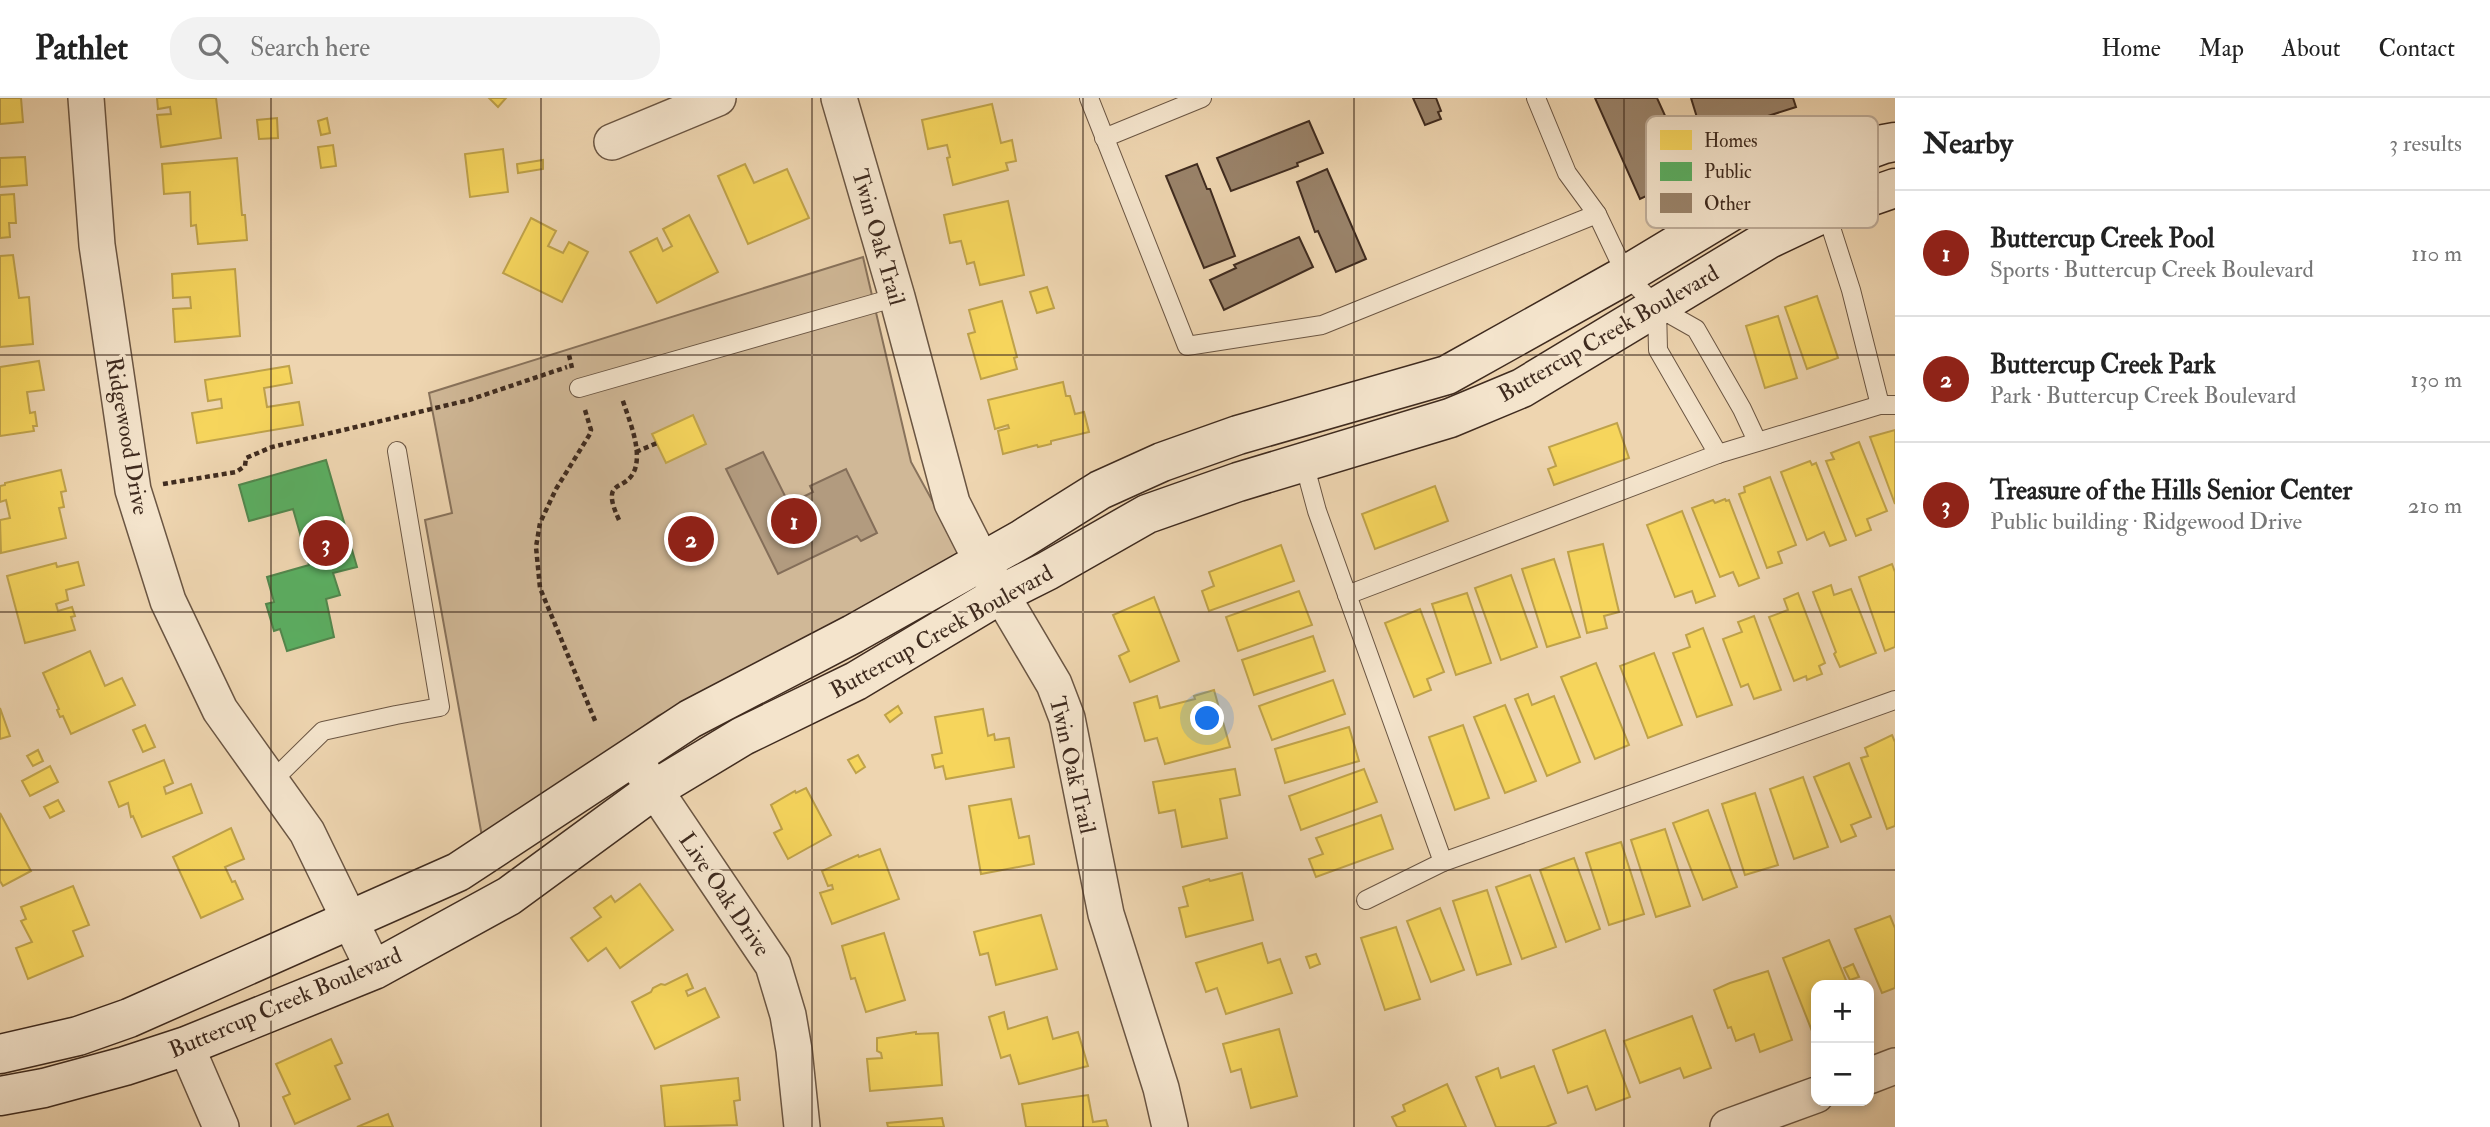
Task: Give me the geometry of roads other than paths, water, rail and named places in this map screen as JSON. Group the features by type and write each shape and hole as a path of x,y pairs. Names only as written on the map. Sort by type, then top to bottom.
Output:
{"street":[{"name":"Ridgewood Drive","path":"86,98 97,245 133,490 168,601 220,710 307,832 374,970"},
{"path":"612,142 718,98"},
{"name":"Twin Oak Trail","path":"839,98 897,297 952,503 982,562 1054,684 1067,718 1106,914 1161,1088 1170,1127"},
{"name":"Buttercup Creek Boulevard","path":"1878,146 1895,142"},
{"name":"Buttercup Creek Boulevard","path":"1878,194 1895,188"},
{"name":"Buttercup Creek Boulevard","path":"0,1054 78,1036 129,1018 458,872 690,719 853,634 982,562 1100,490 1162,462 1238,435 1447,375 1626,275 1704,228"},
{"name":"Buttercup Creek Boulevard","path":"0,1096 44,1088 186,1046 374,970 509,896 655,789 743,736 856,681 1001,594 1147,514 1238,482 1450,418 1522,387 1769,239 1792,228"},
{"name":"Live Oak Drive","path":"632,756 773,965 788,1015 802,1127"},
{"path":"186,1046 221,1127"},
{"path":"1874,1074 1895,1066"},
{"path":"1728,1127 1811,1097"}],"lane":[{"path":"1089,98 1187,346 1322,325 1597,214"},
{"path":"1104,138 1202,98"},
{"path":"1536,98 1567,173 1597,214 1626,275 1657,307 1696,329 1742,409 1756,441"},
{"path":"1347,595 1718,454 1887,405 1831,228"},
{"path":"579,387 897,297"},
{"path":"1657,307 1658,350 1718,454"},
{"path":"271,782 323,731 440,707 397,451"},
{"path":"1304,463 1317,511 1443,862"},
{"path":"1366,900 1443,862 1895,700"}],"place":[{"name":"Buttercup Creek Pool","path":"794,521"},
{"name":"Buttercup Creek Park","path":"691,539"},
{"name":"Treasure of the Hills Senior Center","path":"326,543"}]}
